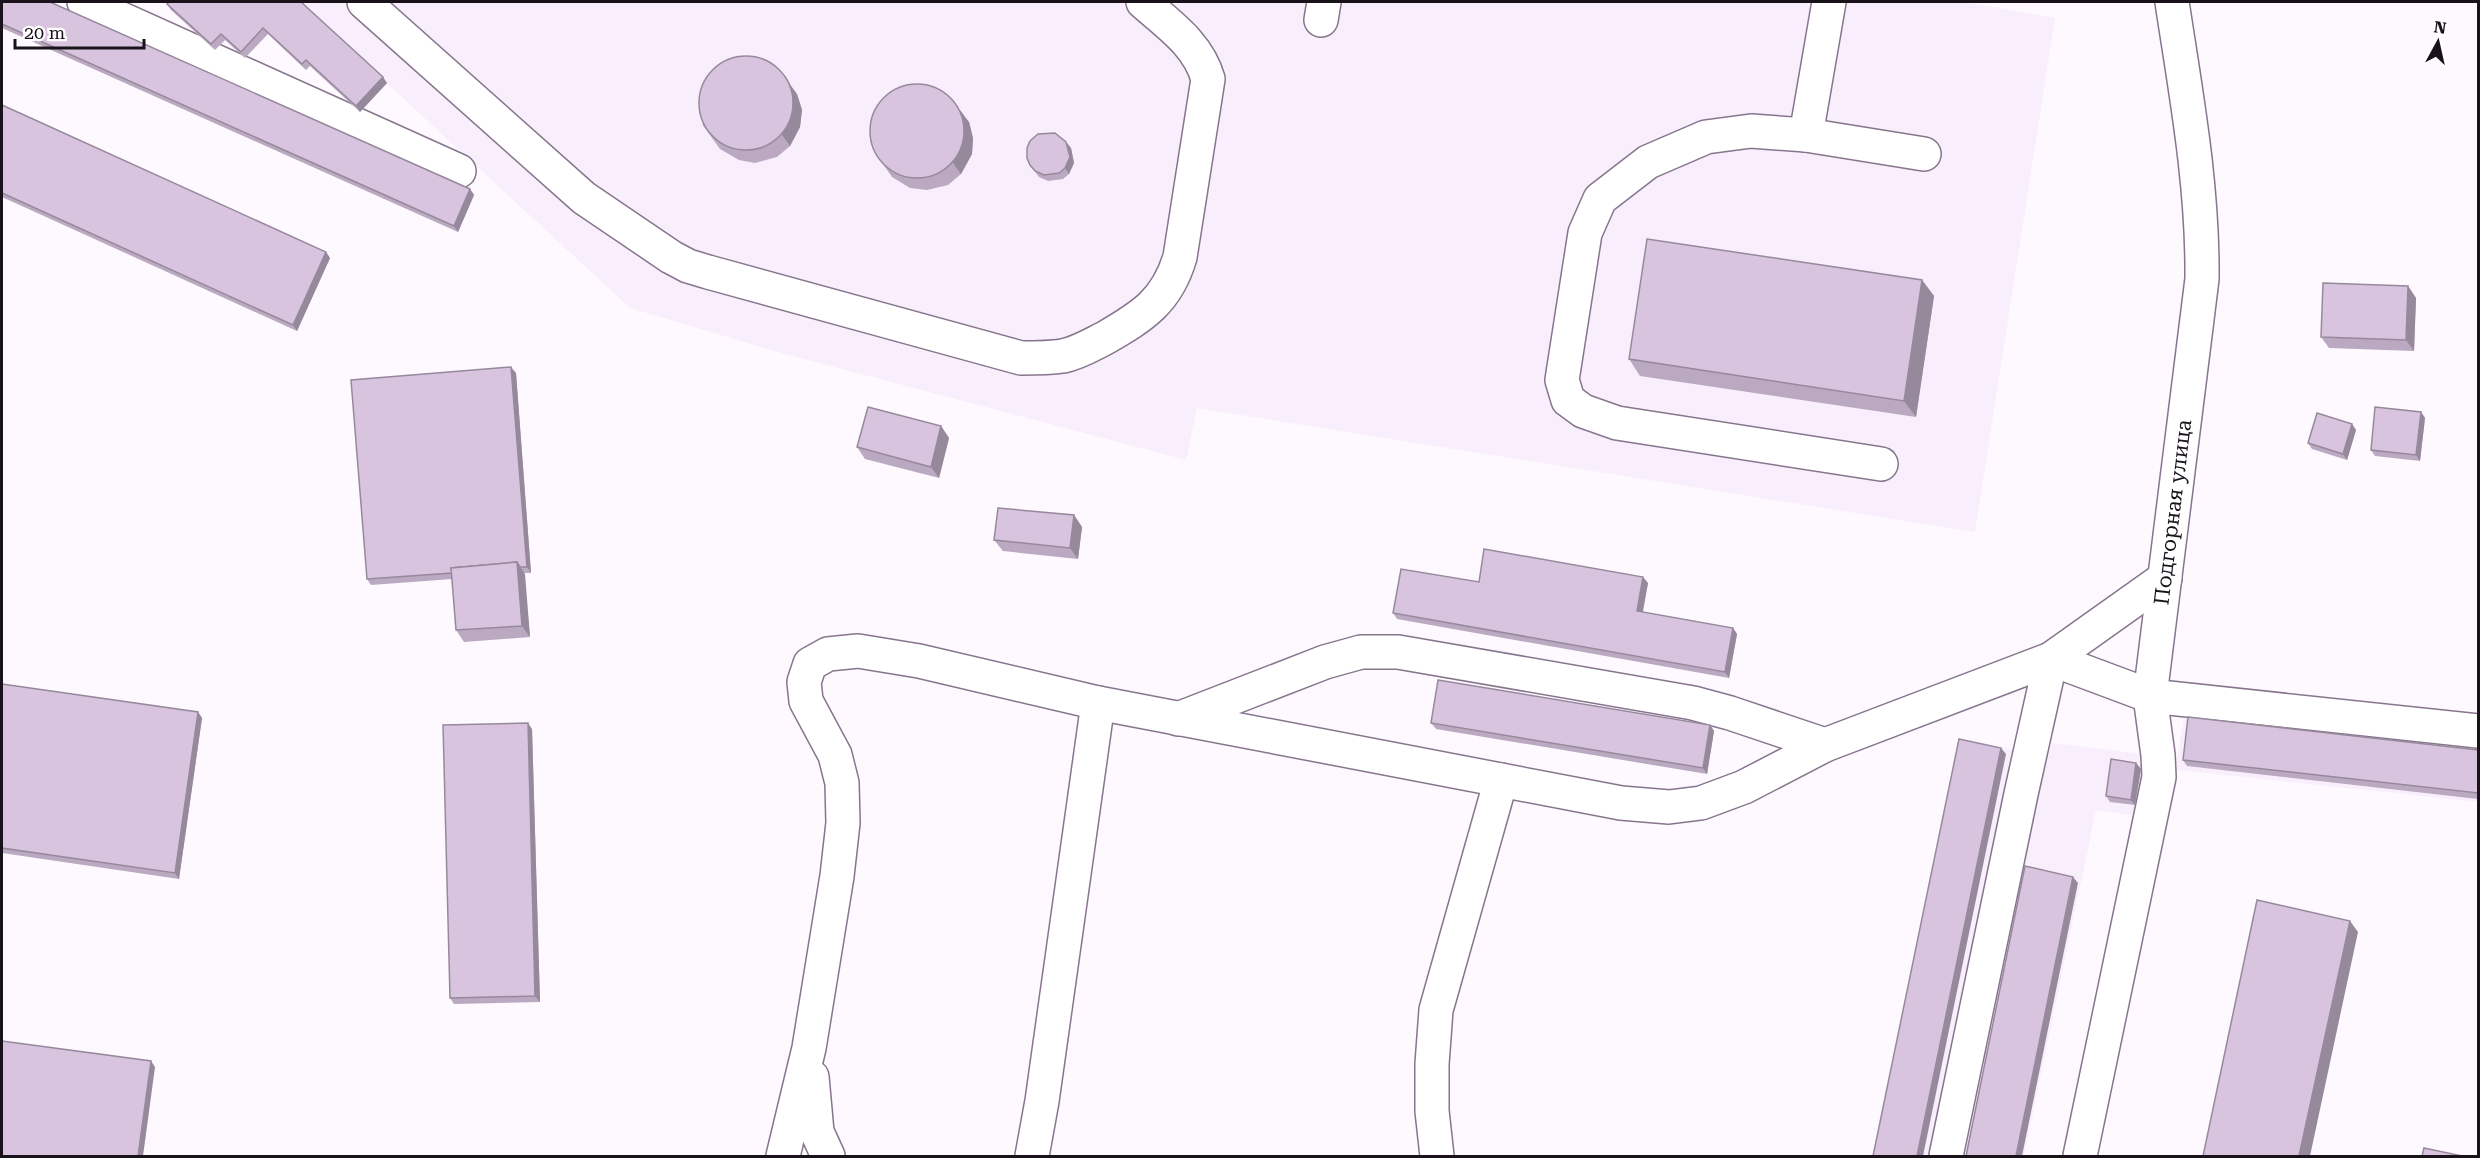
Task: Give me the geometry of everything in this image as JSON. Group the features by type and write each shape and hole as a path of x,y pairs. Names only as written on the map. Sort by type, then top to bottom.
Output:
{"street":[{"path":"84,2 132,10 459,171"},
{"path":"364,2 584,198 671,257 688,266 708,272 1021,358 1065,356 1084,349 1151,309 1174,278 1180,256 1208,79 1203,62 1195,49 1143,2"},
{"path":"1806,135 1829,2"},
{"name":"Подгорная улица","path":"2080,1156 2159,777 2150,696 2202,279 2203,234 2199,183 2167,2"},
{"path":"1881,464 1617,423 1583,411 1568,400 1562,380 1585,233 1600,199 1648,162 1706,137 1751,131 1806,135 1924,154"},
{"path":"783,1156 809,1048 837,876 843,823 842,783 835,755 806,701 804,682 810,664 828,654 858,651 919,661 1098,703 1178,719 1621,803 1669,807 1701,803 1744,787 1825,745 2051,660 2165,578"},
{"path":"1178,719 1325,662 1361,652 1398,652 1693,703 1825,745"},
{"path":"2051,660 2150,696 2478,731"},
{"path":"1946,1156 2051,660"},
{"path":"1032,1156 1042,1101 1098,703"},
{"path":"1437,1156 1432,1111 1431,1064 1436,1010 1501,780"},
{"path":"809,1048 817,1132 828,1156"}],"shaded area":[{"path":"299,2 1964,2 2055,18 1975,532 1197,408 1186,460 785,354 630,308"},
{"path":"2184,719 2478,752 2478,802 2178,770 2168,820 2096,810 2024,1156 1876,1156 1960,739 2048,757 2052,743 2177,758"}],"building":[{"path":"2,2 50,2 470,189 454,226 2,24"},
{"path":"169,2 301,2 383,77 356,106 306,60 302,64 263,28 241,52 221,34 211,44 167,4"},
{"path":"746,56 764,59 779,70 790,85 793,103 790,121 779,136 764,147 746,150 728,147 713,136 702,121 699,103 702,85 713,70 728,59"},
{"path":"917,84 935,87 950,98 961,113 964,131 961,149 950,164 935,175 917,178 899,175 884,164 873,149 870,131 873,113 884,98 899,87"},
{"path":"2,105 326,252 293,325 2,193"},
{"path":"1055,133 1066,142 1070,157 1065,168 1059,173 1044,175 1035,171 1030,165 1027,148 1030,141 1038,134"},
{"path":"1647,239 1922,280 1904,401 1629,359"},
{"path":"2323,283 2408,286 2406,340 2321,337"},
{"path":"511,367 527,567 520,567 517,562 451,568 452,573 367,579 351,380"},
{"path":"868,407 941,426 931,467 857,447"},
{"path":"2375,407 2421,412 2416,455 2371,450"},
{"path":"2317,413 2352,424 2343,454 2308,443"},
{"path":"998,508 1074,515 1070,548 994,540"},
{"path":"1484,549 1643,577 1637,611 1733,628 1725,672 1393,613 1401,569 1479,582"},
{"path":"517,562 522,626 456,630 451,568"},
{"path":"1438,680 1710,725 1703,768 1431,723"},
{"path":"2,684 198,712 175,873 2,848"},
{"path":"2188,717 2478,750 2478,793 2183,760"},
{"path":"528,723 535,996 450,998 443,725"},
{"path":"1959,739 2001,748 1917,1156 1873,1156"},
{"path":"2111,759 2136,763 2131,800 2106,796"},
{"path":"2025,866 2073,877 2016,1156 1966,1156"},
{"path":"2257,900 2350,921 2299,1156 2203,1156"},
{"path":"2,1041 151,1061 138,1156 2,1156"},
{"path":"2424,1148 2462,1156 2422,1156"}]}
